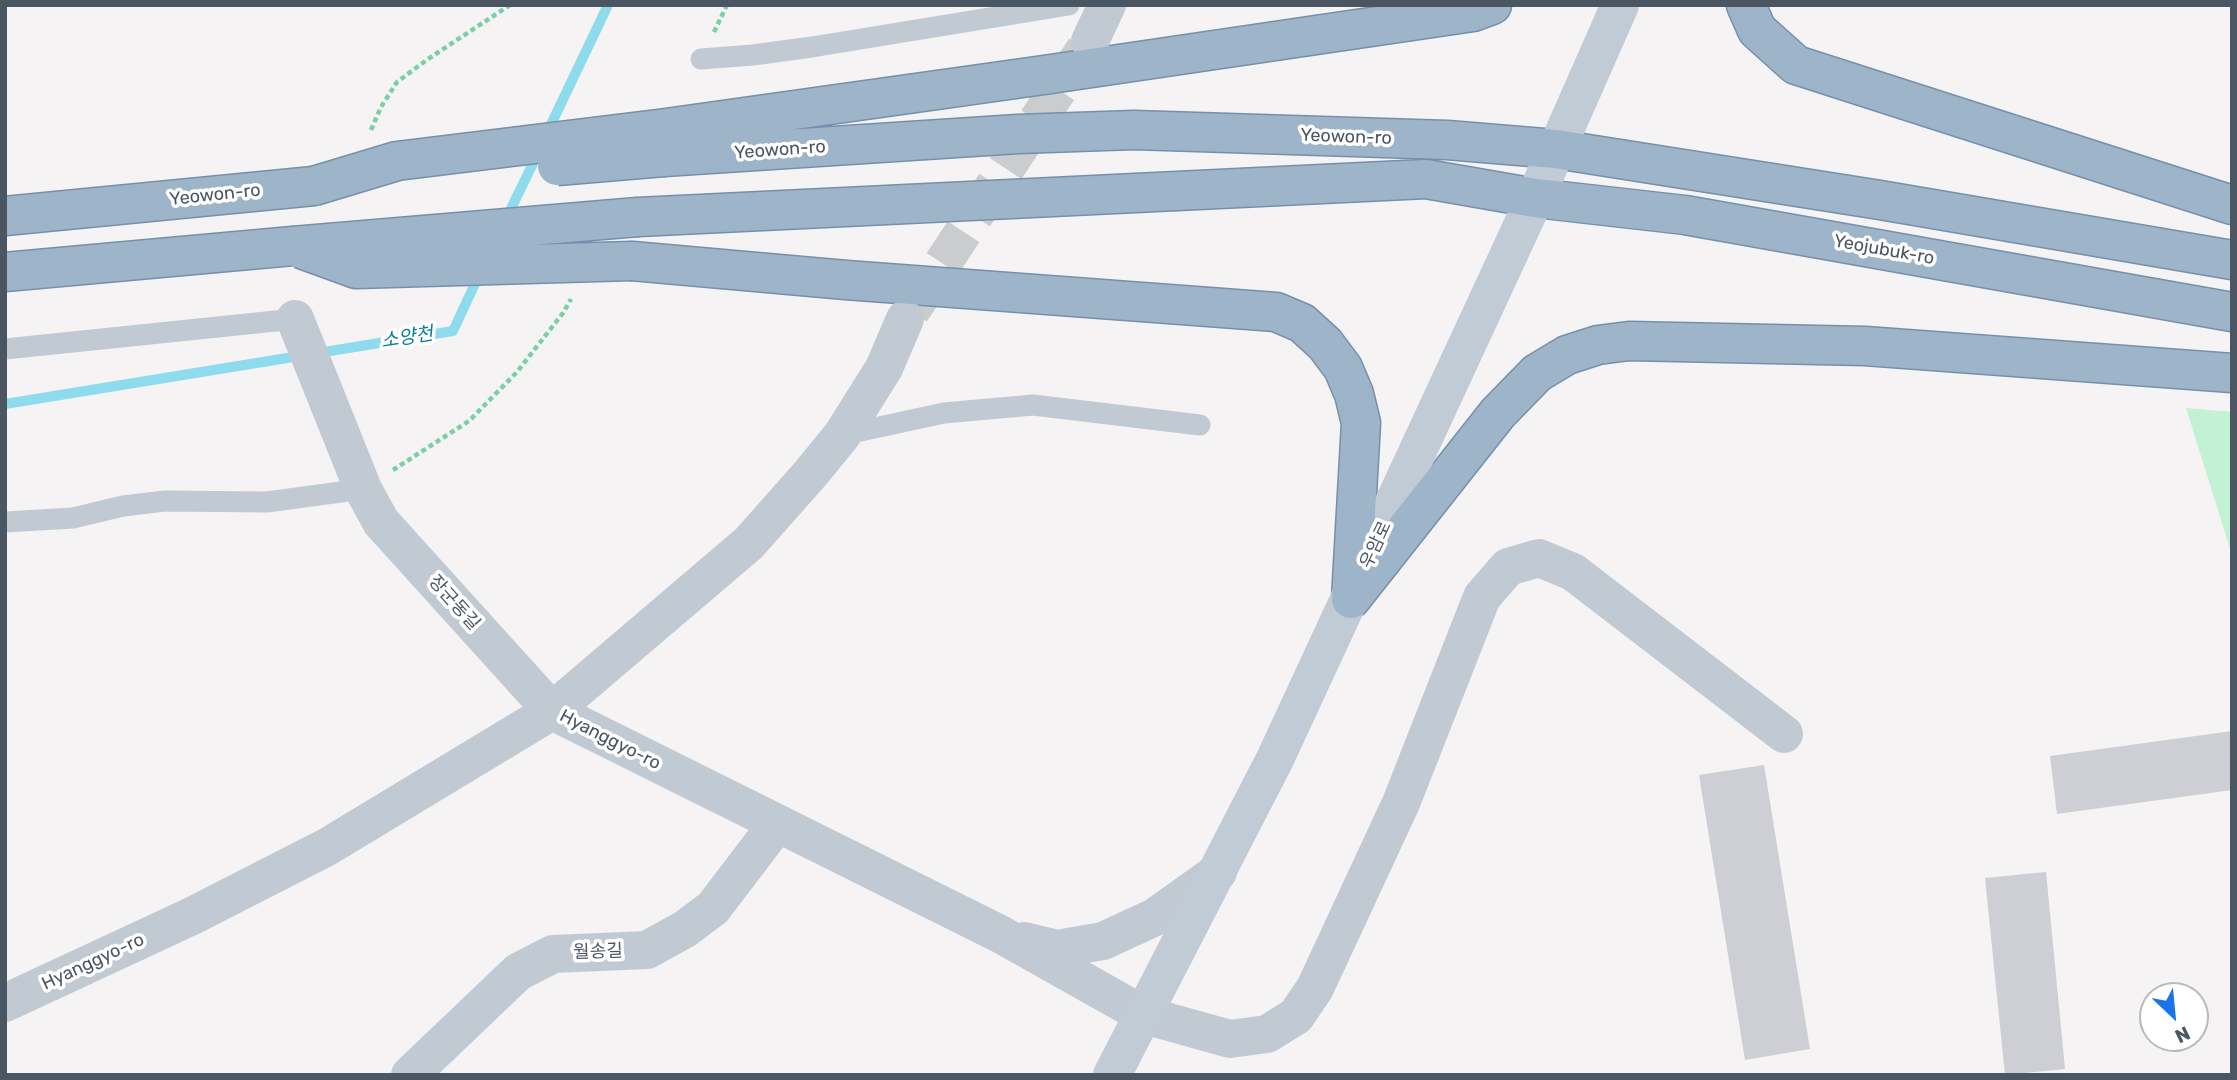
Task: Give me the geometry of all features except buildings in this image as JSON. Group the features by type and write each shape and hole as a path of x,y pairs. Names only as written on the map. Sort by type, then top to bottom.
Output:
{"highway":[{"path":"665,142 1321,34 1473,12 1492,5"},
{"path":"1746,5 1757,30 1796,65 2232,205"},
{"name":"Yeowon-ro","path":"5,216 314,186 397,160 665,142 1134,130 1447,140 1556,149"},
{"path":"1556,149 1880,200 2232,260"},
{"path":"5,272 638,217 1426,179 1535,198"},
{"name":"Yeojubuk-ro","path":"1535,198 1685,215 2232,312"},
{"path":"293,246 356,270 632,261 1276,312 1302,323 1325,344 1343,368 1354,394 1361,423 1351,599"},
{"path":"1351,599 1498,414 1530,381 1567,355 1598,345 1629,341 1866,346 2232,373"}],"main road":[{"name":"우암로","path":"1112,1075 1275,759 1351,599 1535,198 1620,5"}],"street":[{"path":"1090,41 1107,5"},
{"name":"장군동길","path":"295,319 363,489 381,522 552,711"},
{"path":"552,711 749,543 842,435 884,368 905,319"},
{"name":"Hyanggyo-ro","path":"5,1003 180,921 327,847 552,711 1000,934 1144,1015 1230,1039 1267,1034 1296,1016 1315,988 1401,803 1482,597 1508,567 1539,558 1573,572 1784,734"},
{"name":"월송길","path":"410,1075 518,972 553,954 647,950 685,929 713,908 777,824"},
{"path":"1000,934 1057,949 1103,941 1155,918 1218,872"}],"lane":[{"path":"701,59 800,49 1069,5"},
{"path":"5,349 295,319"},
{"path":"842,435 944,413 1033,405 1200,425"},
{"path":"5,522 73,518 123,506 165,501 267,502 363,489"}],"green space":[{"path":"2186,408 2232,412 2232,555"}],"waterway":[{"name":"소양천","path":"546,135 608,5"},
{"name":"소양천","path":"505,221 538,153"},
{"name":"소양천","path":"5,404 453,331 480,273"}],"tunnel":[{"path":"911,311 1085,49"}]}
